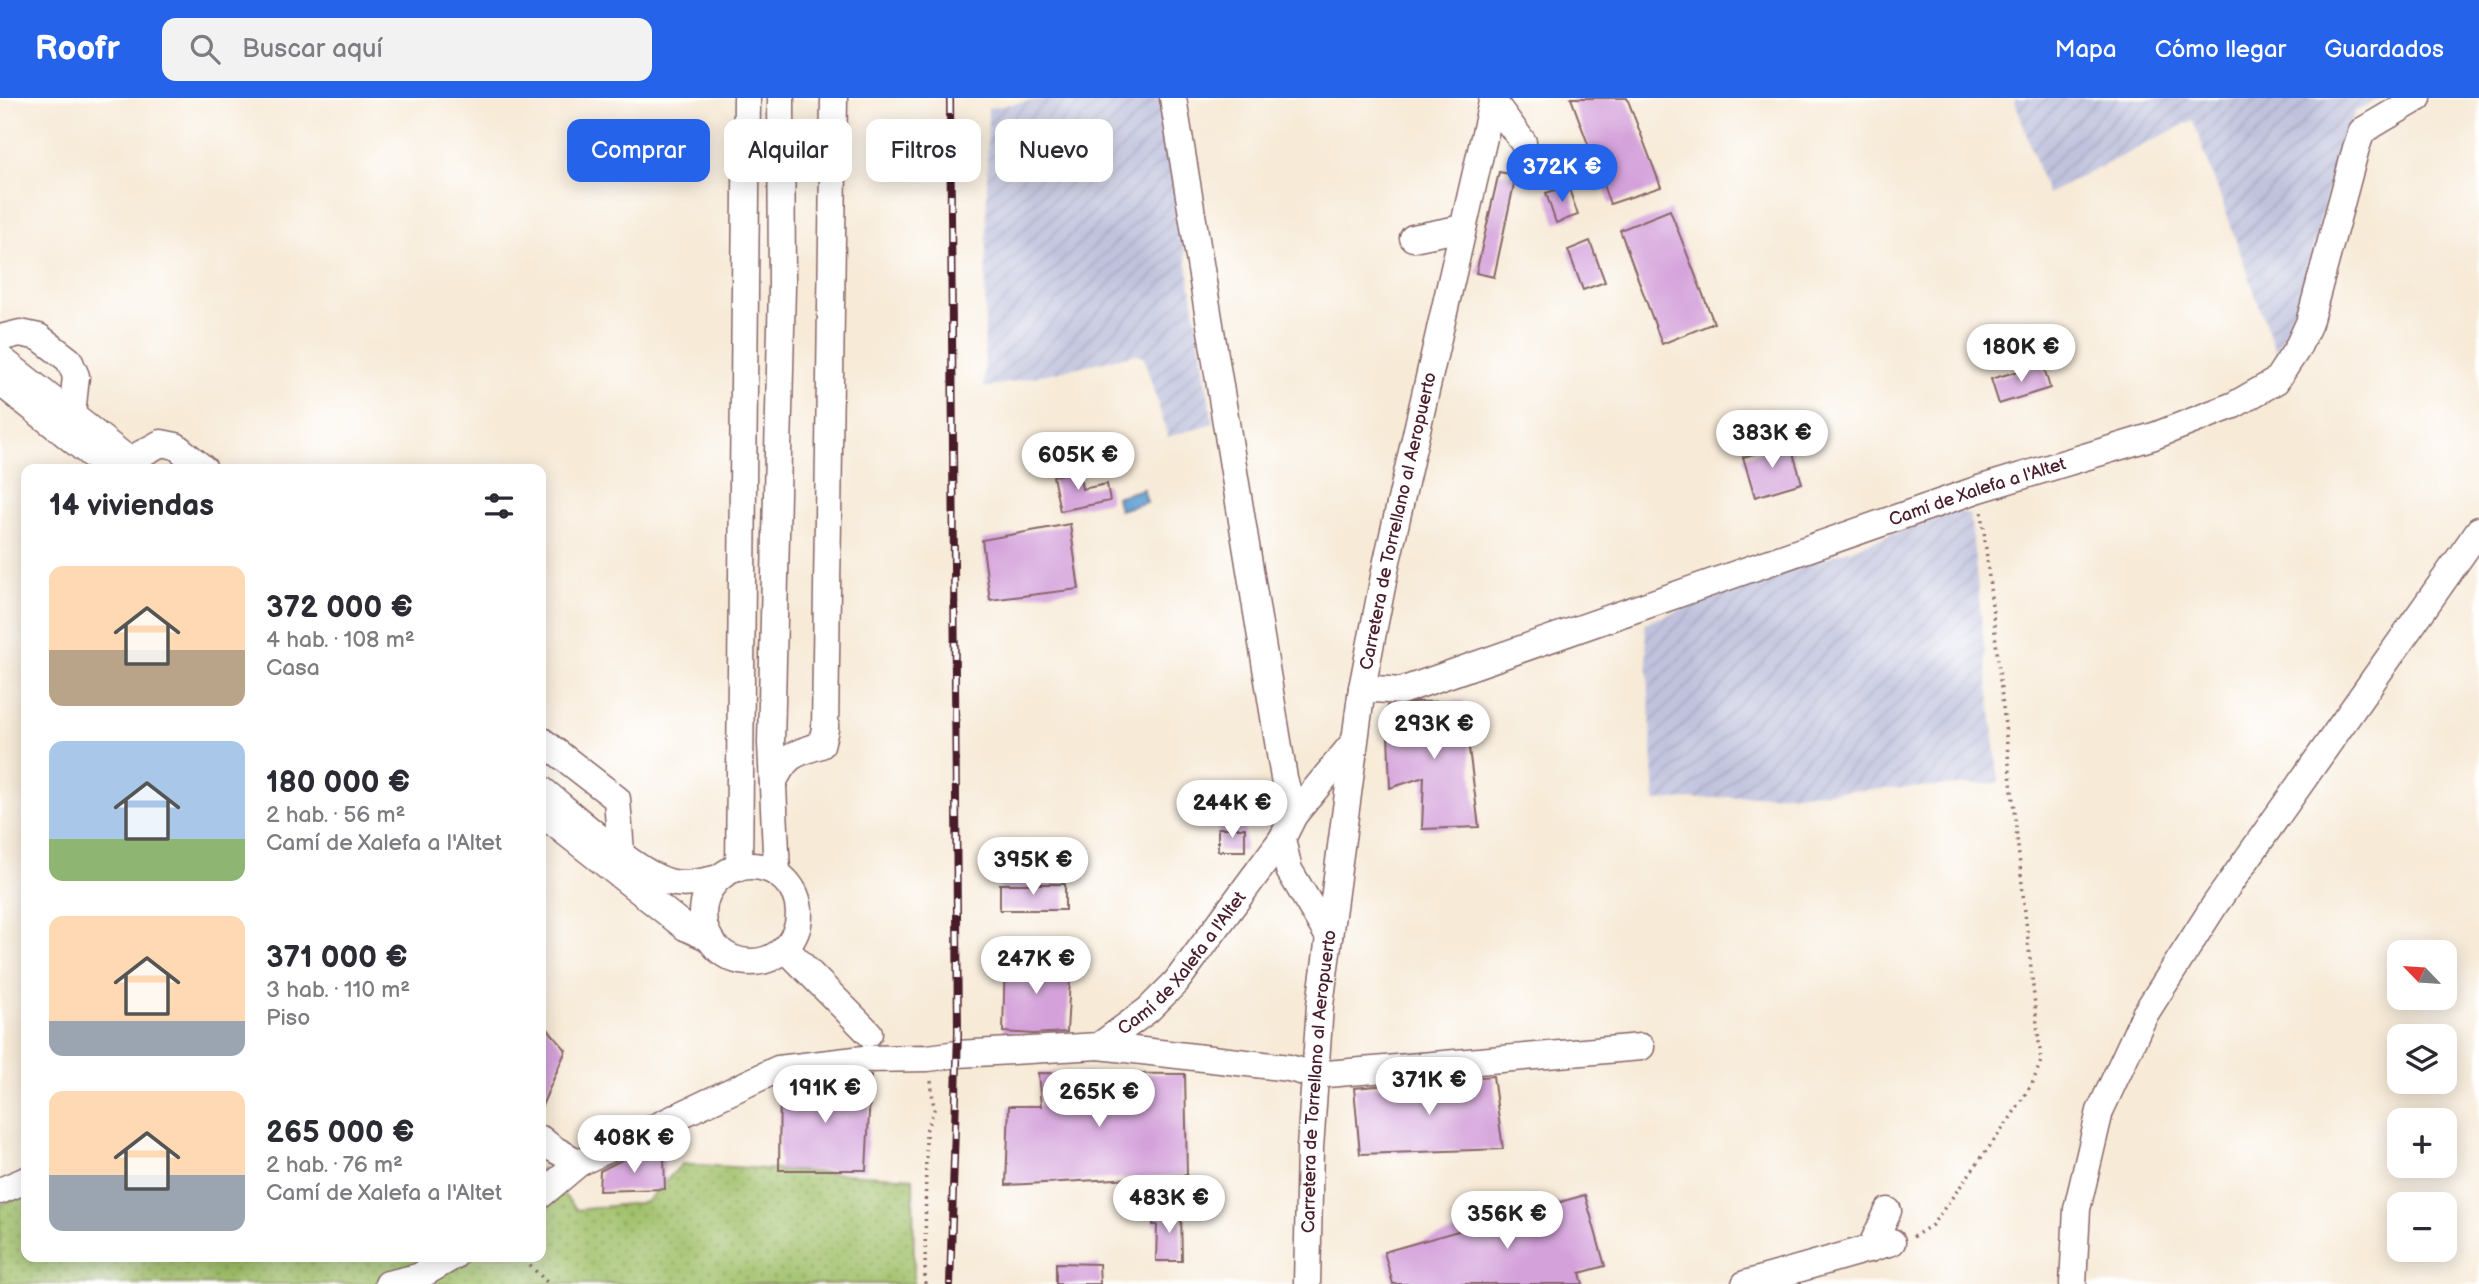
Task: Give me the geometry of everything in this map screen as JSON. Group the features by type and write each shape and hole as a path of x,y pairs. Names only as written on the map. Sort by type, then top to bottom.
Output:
{"street":[{"path":"546,793 641,869 669,882 692,884 728,873 763,866 777,873 789,883 797,897 800,913 798,929 779,954 764,961 732,959 719,950 709,938 703,906 708,891 728,873 747,98"},
{"path":"777,873 771,743 782,286 781,98"},
{"path":"773,783 782,763 794,754 821,745 825,729 834,98"},
{"path":"1173,98 1284,778 1294,815"},
{"name":"Camí de Xalefa a l'Altet","path":"1362,688 1401,691 1979,489 2154,436 2234,405 2276,381 2297,349 2309,323 2362,131 2418,98"},
{"path":"1493,99 1524,142"},
{"name":"Carretera de Torrellano al Aeropuerto","path":"1307,1284 1307,1223 1320,1005 1362,688 1387,561 1493,99"},
{"path":"1413,238 1463,228"},
{"path":"0,338 20,333 40,337 69,360 76,376 72,415"},
{"path":"0,358 72,415 124,464"},
{"path":"0,382 123,464"},
{"path":"129,464 160,443 176,446 198,464"},
{"path":"2073,1284 2077,1209 2100,1111 2145,1014 2216,903 2479,530"},
{"name":"Camí de Xalefa a l'Altet","path":"546,1191 579,1163 778,1069 864,1059 928,1058 1099,1046 1148,1010 1176,982 1282,839 1294,815 1354,741"},
{"path":"546,744 617,799 621,853"},
{"path":"546,817 685,927 709,938"},
{"path":"1282,839 1289,870 1329,937"},
{"path":"785,948 869,1033"},
{"path":"1099,1046 1289,1068 1315,1075 1641,1048"},
{"path":"546,1143 579,1163"},
{"path":"0,1191 21,1182"},
{"path":"1745,1284 1881,1246 1888,1211"},
{"path":"388,1284 418,1277 444,1262"}],"path":[{"path":"1881,1246 1916,1237 1932,1225 2009,1120 2033,1082 2041,1061 1979,489"},
{"path":"925,1284 926,1131 934,1110 928,1058"},
{"path":"526,1262 549,1284"}],"shaded area":[{"path":"1050,98 1160,98 1213,423 1168,437 1144,358 1136,354 984,388 988,108"},
{"path":"2014,98 2382,98 2356,110 2337,157 2300,298 2276,353 2193,120 2047,194"},
{"path":"1957,511 1970,514 1999,783 1655,801 1645,623"}],"green space":[{"path":"682,1164 913,1178 914,1284 0,1284 0,1205 21,1195 21,1262 546,1262 546,1175 577,1210 646,1202"}],"water":[{"path":"1143,489 1147,502 1119,510 1116,497"}],"building":[{"path":"1571,98 1627,98 1661,187 1610,204"},
{"path":"1499,172 1516,175 1494,277 1476,273"},
{"path":"1568,186 1578,215 1556,223 1546,193"},
{"path":"1670,210 1714,323 1662,344 1620,230"},
{"path":"1590,241 1605,282 1583,290 1568,250"},
{"path":"2043,364 2050,388 1999,404 1991,379"},
{"path":"1790,443 1802,483 1755,497 1743,457"},
{"path":"1079,471 1082,489 1107,484 1110,501 1060,511 1053,476"},
{"path":"1070,524 1079,589 990,600 982,540"},
{"path":"1463,701 1479,827 1422,829 1424,777 1390,788 1387,706"},
{"path":"1218,828 1245,828 1245,851 1218,851"},
{"path":"1000,884 1065,884 1065,910 1000,910"},
{"path":"1005,958 1071,962 1067,1032 1003,1032"},
{"path":"546,1027 566,1050 546,1096"},
{"path":"1038,1073 1185,1074 1187,1175 1006,1185 1009,1106 1041,1106"},
{"path":"871,1075 866,1170 779,1170 780,1085"},
{"path":"1493,1076 1503,1149 1360,1154 1354,1088"},
{"path":"664,1156 665,1189 599,1191 600,1171 628,1157"},
{"path":"1585,1195 1605,1266 1580,1273 1583,1284 1393,1284 1384,1252"},
{"path":"1154,1209 1181,1209 1182,1261 1156,1261 1157,1225 1153,1225"},
{"path":"1056,1263 1099,1264 1100,1284 1056,1284"}],"railway":[{"path":"950,98 958,1033 950,1284"}]}
